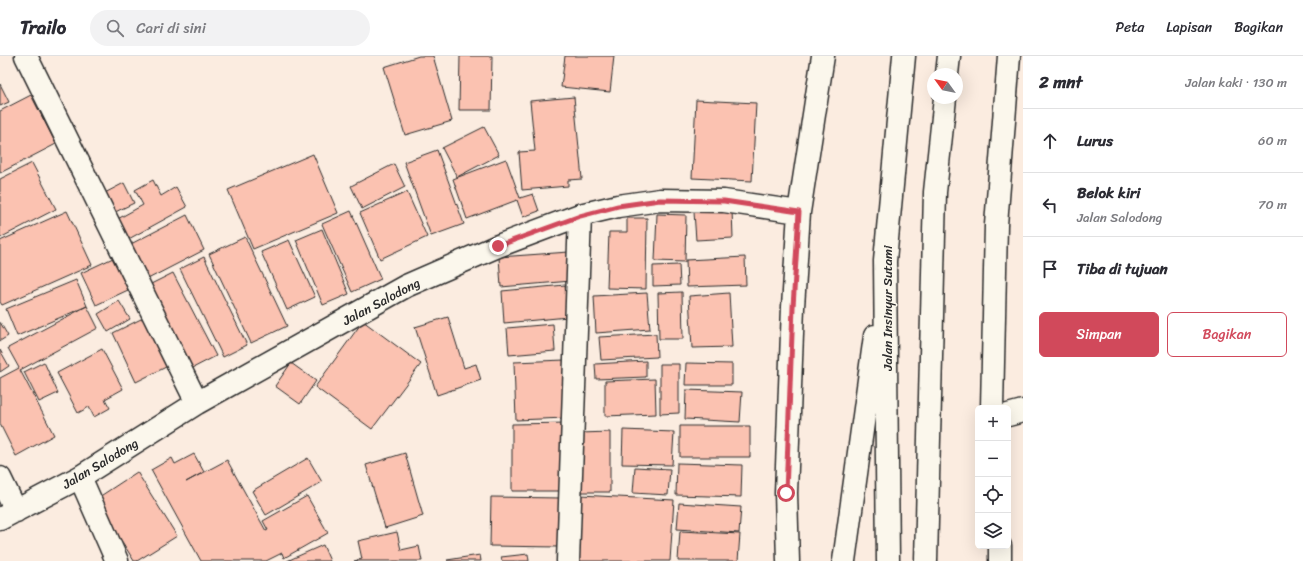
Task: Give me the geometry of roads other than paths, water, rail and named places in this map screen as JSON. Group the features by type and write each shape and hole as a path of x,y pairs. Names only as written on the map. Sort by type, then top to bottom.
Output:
{"main road":[{"path":"26,56 197,403"},
{"path":"788,561 786,493 793,307 799,212 823,56"},
{"name":"Jalan Insinyur Sutami","path":"888,561 885,261 904,56"},
{"path":"948,68 949,56"},
{"path":"992,405 996,225 1010,56"},
{"path":"926,561 935,192 944,104"},
{"name":"Jalan Salodong","path":"8,515 80,476 197,403 406,286 498,246 580,216 618,206 660,200 724,201 799,212"},
{"path":"568,561 580,216"},
{"path":"844,561 885,261"},
{"path":"1011,414 1023,411"},
{"path":"80,476 117,561"},
{"path":"0,478 8,515"},
{"path":"1000,549 1000,561"}]}
